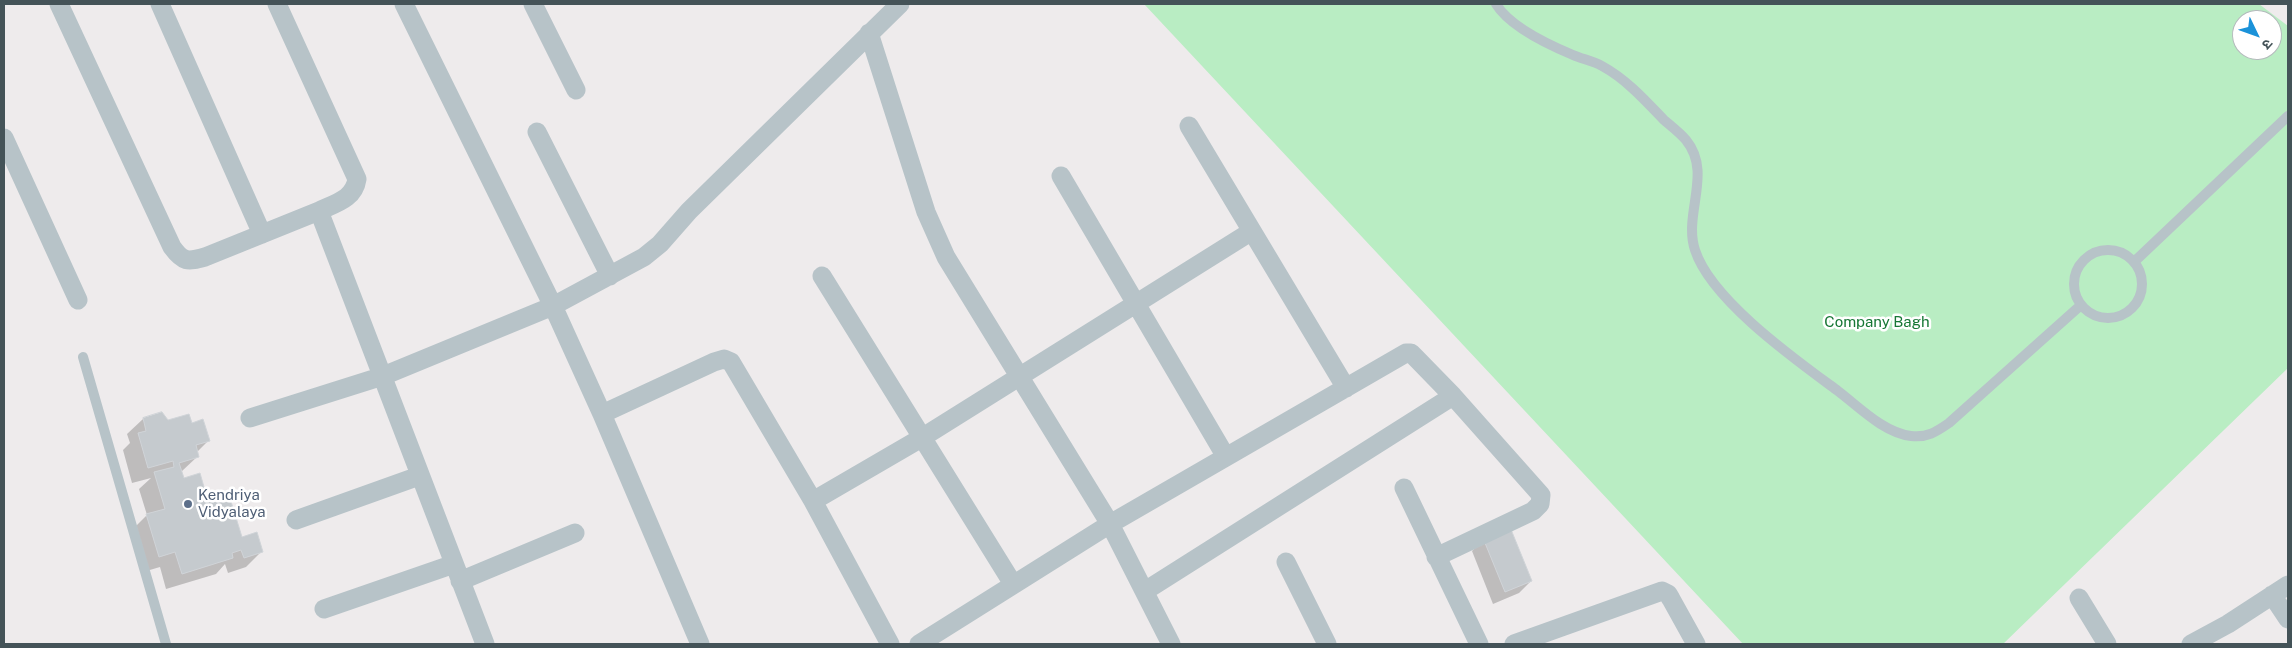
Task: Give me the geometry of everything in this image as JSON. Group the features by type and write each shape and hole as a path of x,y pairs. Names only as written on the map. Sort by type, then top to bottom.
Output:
{"street":[{"path":"59,4 172,247 180,258 191,261 320,211 348,198 355,188 357,179 277,4"},
{"path":"160,4 262,234"},
{"path":"404,4 553,306 602,414 700,644"},
{"path":"533,4 576,90"},
{"path":"250,418 384,376 553,306 644,257 660,244 689,211 900,4"},
{"path":"869,33 926,212 946,257 1110,524 1171,644"},
{"path":"1189,126 1346,388"},
{"path":"537,132 610,276"},
{"path":"4,138 78,300"},
{"path":"1061,176 1226,457"},
{"path":"320,211 384,376 419,476 485,644"},
{"path":"813,500 923,437 1252,231"},
{"path":"822,276 1013,584"},
{"path":"919,644 1110,524 1400,356 1411,353 1453,396 1541,496 1540,504 1533,511 1436,557"},
{"path":"602,414 714,362 724,359 731,362 736,367 813,500 890,644"},
{"path":"1145,591 1453,396"},
{"path":"296,520 419,476"},
{"path":"1404,488 1480,644"},
{"path":"324,608 457,573 575,532"},
{"path":"1286,562 1327,644"},
{"path":"2191,644 2228,624 2288,585"},
{"path":"1514,644 1662,591 1672,599 1696,644"},
{"path":"2272,596 2288,619"},
{"path":"2079,598 2106,644"}],"lane":[{"path":"1496,4 1520,27 1547,44 1600,65 1625,82 1686,140 1697,159 1698,183 1692,222 1694,249 1708,276 1737,308 1775,344 1875,419 1894,431 1910,436 1928,436 1949,424 2081,305"},
{"path":"2134,261 2288,116"},
{"path":"2103,250 2114,250 2126,254 2134,261 2140,270 2143,281 2138,302 2130,310 2121,316 2105,318 2089,312 2081,305 2076,295 2074,283 2076,272 2082,261 2092,254 2103,250"},
{"path":"83,357 166,644"}],"green space":[{"name":"Company Bagh","path":"1144,4 2259,4 2267,10 2232,10 2232,60 2282,60 2282,21 2288,26 2288,368 2003,644 1743,644"}],"building":[{"path":"162,412 168,420 189,414 192,423 203,419 210,441 196,445 199,457 179,463 184,478 200,473 208,501 229,495 242,537 257,532 263,552 244,558 241,550 232,553 233,558 182,574 175,552 159,557 146,514 165,509 154,472 174,467 173,461 148,468 138,433 146,431 143,418"},
{"path":"1510,527 1532,581 1505,592 1483,538"}],"place":[{"name":"Kendriya Vidyalaya","path":"188,504"}]}
